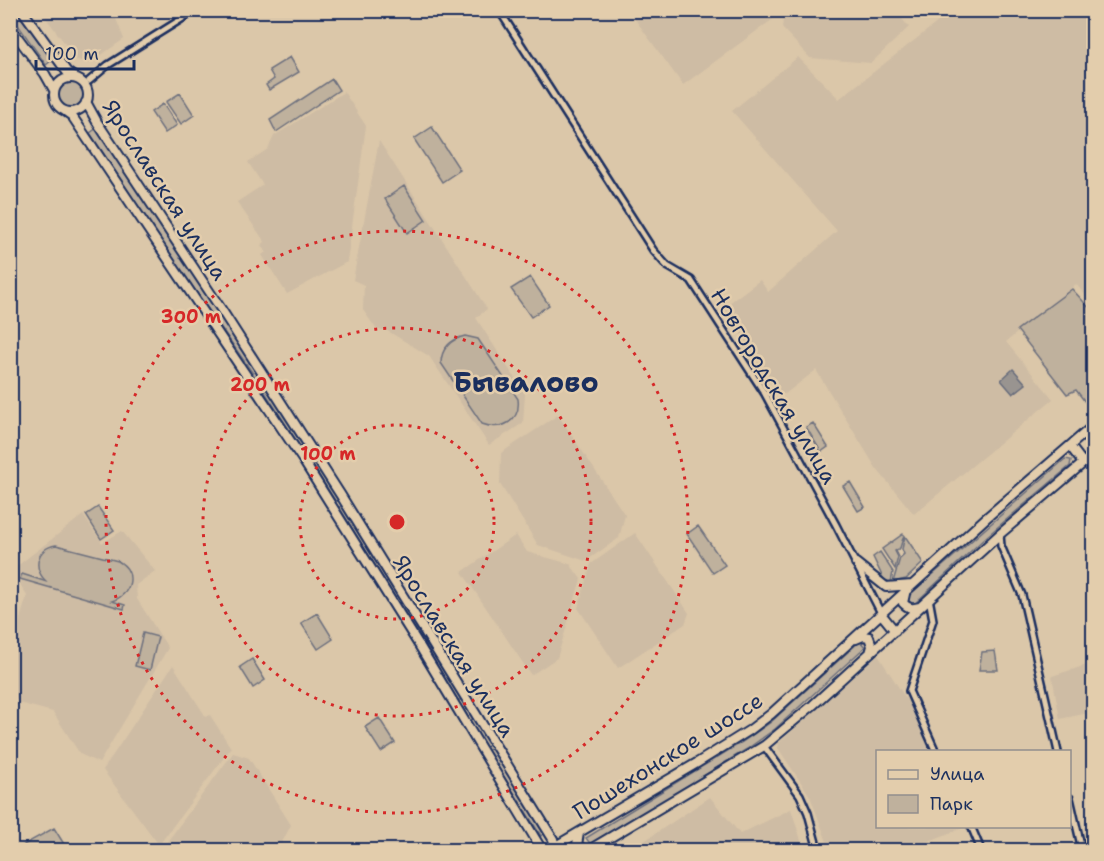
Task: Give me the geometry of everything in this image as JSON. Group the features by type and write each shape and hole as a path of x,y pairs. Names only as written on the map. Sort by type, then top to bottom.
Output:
{"main road":[{"path":"10,27 45,74 54,90 56,105 65,111 76,111 86,102 87,89 82,82 67,72 22,10"},
{"path":"54,90 60,81 75,78"},
{"name":"Ярославская улица","path":"86,102 222,309 464,694 553,838 552,849"},
{"name":"Ярославская улица","path":"65,111 72,116 282,427 452,700 542,850"},
{"name":"Пошехонское шоссе","path":"552,849 750,730 771,714 986,518 1094,425"},
{"path":"1070,446 1083,463"},
{"name":"Пошехонское шоссе","path":"587,850 764,746 870,654 1000,534 1094,454"},
{"path":"856,563 886,587 914,585"},
{"path":"905,594 903,603 907,607 912,609 920,607"},
{"path":"882,615 895,631"},
{"path":"854,640 863,636 869,637 872,646 870,654"},
{"path":"452,700 461,705 465,700 464,694"},
{"path":"579,833 577,845 587,850"}],"street":[{"path":"89,81 108,65 196,10"},
{"name":"Новгородская улица","path":"499,10 653,250 667,266 691,280 758,384 882,615"},
{"path":"1000,534 1001,546 1022,595 1058,750"},
{"path":"929,598 933,620 909,690 935,750"},
{"path":"764,746 800,795 808,813 818,850"},
{"path":"1071,802 1082,850"},
{"path":"971,828 981,850"}],"shaded area":[{"path":"784,10 895,11 909,27 871,63 810,58 782,28"},
{"path":"41,11 113,11 124,39 90,63 77,60"},
{"path":"629,11 780,11 780,14 683,85"},
{"path":"952,11 1093,11 1093,305 1076,284 1006,342 1053,399 914,514 876,468 816,370 785,394 779,394 724,307 760,280 768,292 837,231 732,111 798,57 839,99"},
{"path":"344,92 366,126 347,262 287,294 262,255 266,252 261,245 265,242 237,202 263,185 248,162 268,149 274,136"},
{"path":"379,141 487,309 476,318 525,394 523,423 489,445 429,356 386,330 377,330 363,310 364,285 353,280"},
{"path":"1013,369 1026,384 1013,394 1001,380"},
{"path":"558,415 625,515 619,538 586,561 538,545 500,484 501,453"},
{"path":"83,515 102,543 122,531 155,571 136,585 137,599 168,648 99,763 80,754 53,712 19,703 11,692 10,642 14,639 27,596 12,570"},
{"path":"635,533 689,613 685,624 618,668 578,608 591,564"},
{"path":"516,535 527,552 570,564 581,579 557,658 531,675 462,572"},
{"path":"878,655 910,705 932,750 876,750 876,828 962,828 906,850 830,850 810,796 778,748 779,743"},
{"path":"1093,663 1093,712 1060,719 1052,676"},
{"path":"173,665 206,717 210,715 231,748 159,845 103,770"},
{"path":"233,753 249,758 291,825 278,850 161,850"},
{"path":"710,797 740,834 791,809 804,850 631,850"}],"green space":[{"path":"10,11 17,11 52,60 46,65 11,15"},
{"path":"290,57 299,72 269,90 266,85 274,79 269,70"},
{"path":"332,79 339,90 276,132 270,120"},
{"path":"71,82 80,86 84,95 80,104 71,108 62,104 58,95 62,86"},
{"path":"180,93 194,115 181,124 166,102"},
{"path":"163,104 177,125 165,133 151,112"},
{"path":"432,127 460,170 442,182 414,139"},
{"path":"97,128 260,375 256,378 163,244 90,133"},
{"path":"404,186 426,220 407,233 385,199"},
{"path":"530,277 549,305 531,317 511,289"},
{"path":"1072,289 1093,312 1094,403 1089,407 1076,390 1067,394 1017,330"},
{"path":"465,336 478,339 518,399 516,414 508,423 496,426 482,424 441,363 441,358 448,345"},
{"path":"264,381 341,499 336,502 259,383"},
{"path":"813,423 828,447 821,452 806,427"},
{"path":"1065,459 1071,460 1070,466 986,537 913,605 906,598"},
{"path":"850,482 865,507 858,511 843,486"},
{"path":"344,505 423,635 419,638 339,507"},
{"path":"98,507 114,530 101,539 86,515"},
{"path":"698,526 725,565 713,573 687,534"},
{"path":"903,534 900,548 895,551 898,557 895,569 882,549"},
{"path":"905,536 923,563 906,579 893,582 900,558 904,554 902,549"},
{"path":"56,545 118,561 124,566 130,577 128,589 112,601 125,605 124,609 20,579 22,574 47,582 39,572 38,560 44,550"},
{"path":"880,552 893,572 891,582 884,580 873,557"},
{"path":"317,613 333,639 318,649 301,623"},
{"path":"143,633 158,637 150,670 135,666"},
{"path":"860,641 865,647 775,729 747,749 591,845 586,838 771,722"},
{"path":"429,643 461,700 456,700 424,646"},
{"path":"995,651 998,670 979,670 982,652"},
{"path":"252,659 265,680 253,688 240,667"},
{"path":"467,706 546,832 541,836 462,709"},
{"path":"379,718 395,743 381,752 365,727"},
{"path":"54,828 67,849 78,844 83,850 19,850 25,844"}],"district":[{"name":"Бывалово","path":"526,382"}]}
